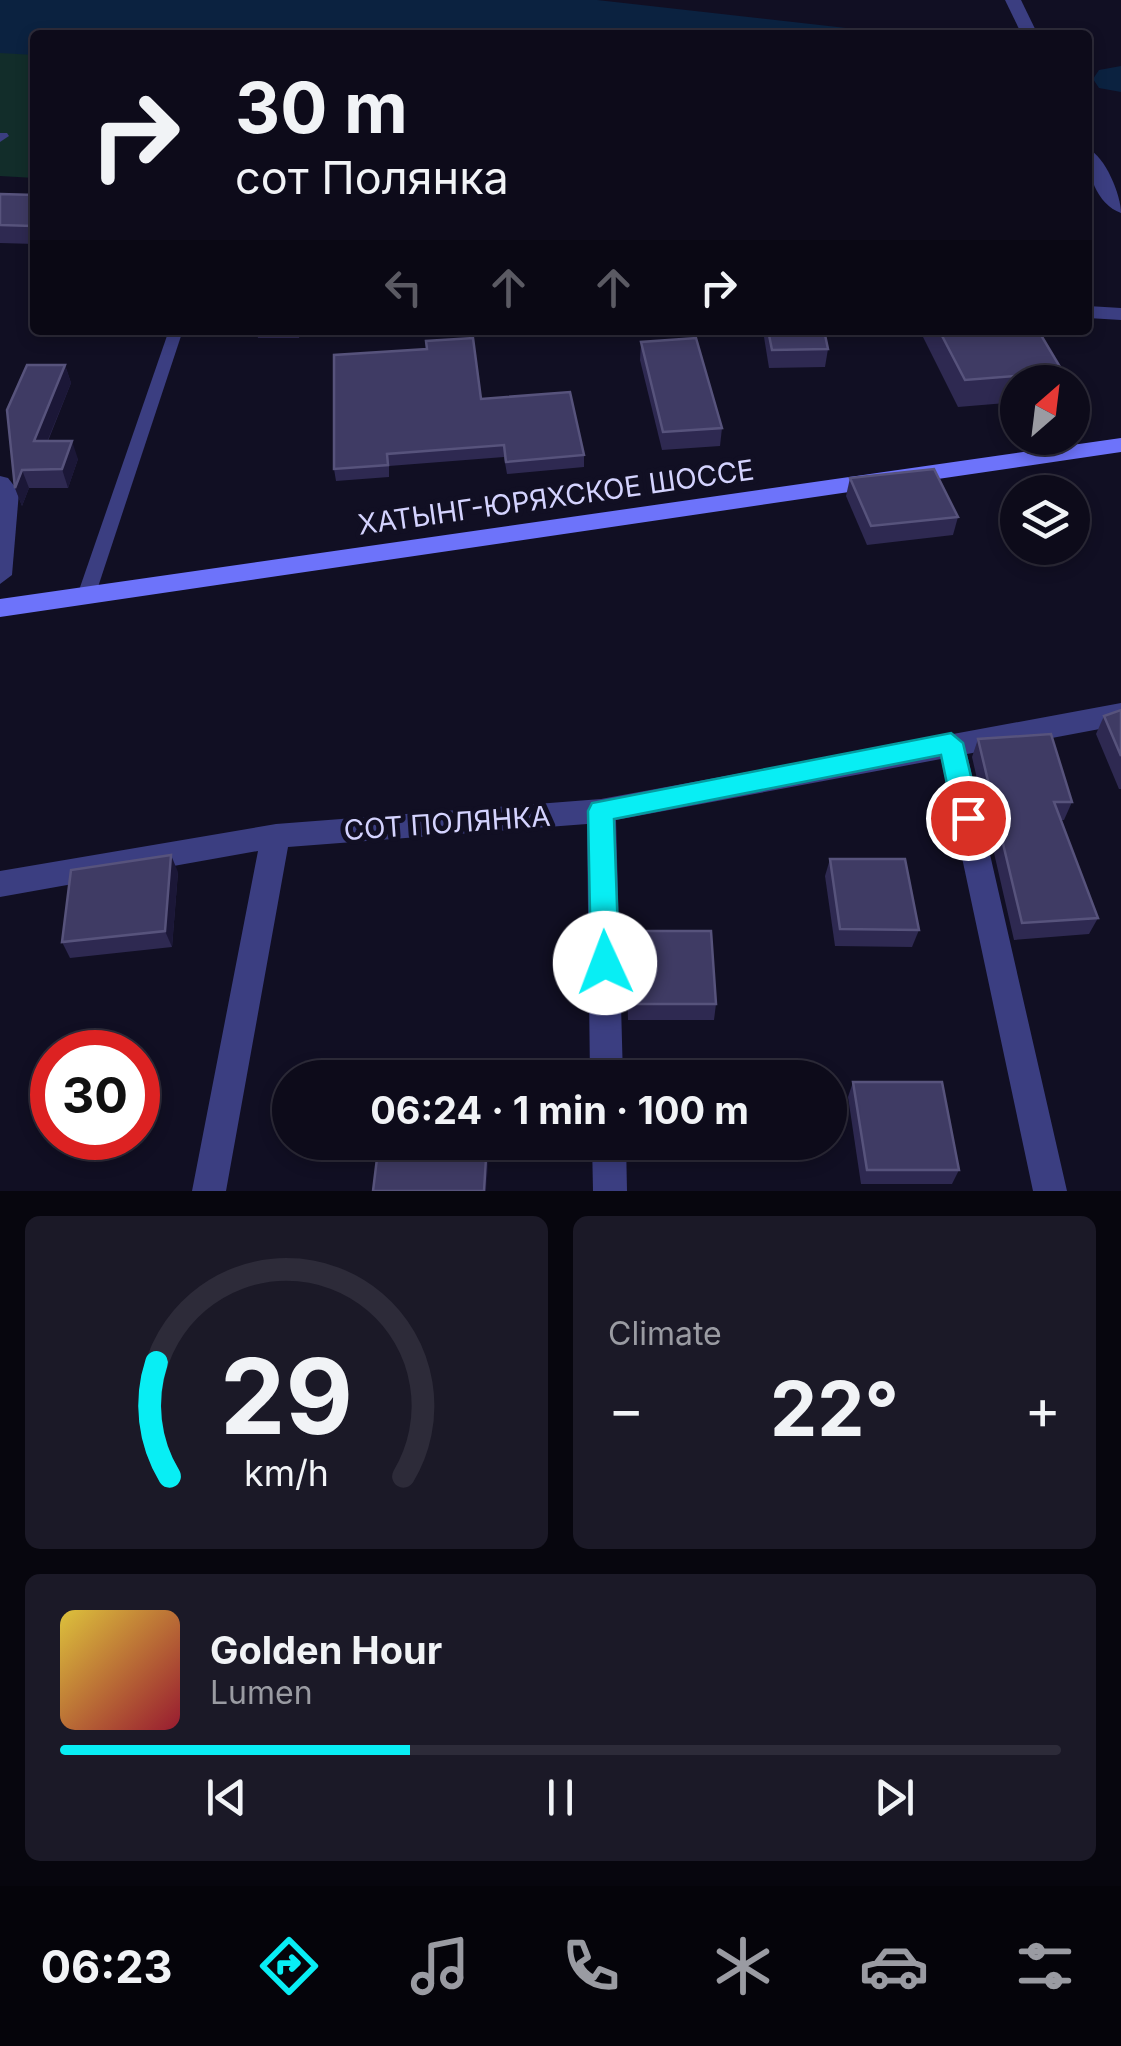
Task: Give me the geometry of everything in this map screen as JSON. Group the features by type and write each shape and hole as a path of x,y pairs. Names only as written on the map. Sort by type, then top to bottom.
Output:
{"main road":[{"name":"ХАТЫНГ-ЮРЯХСКОЕ ШОССЕ","path":"0,608 1121,444"}],"street":[{"path":"1013,0 1028,30"},
{"path":"1092,162 1111,198 1121,207"},
{"path":"1092,312 1121,314"},
{"path":"0,484 7,492 0,575"},
{"name":"СОТ ПОЛЯНКА","path":"0,884 276,836 601,811 1121,714"},
{"path":"951,743 1050,1191"},
{"path":"601,811 608,1060"},
{"path":"209,1191 276,836"},
{"path":"609,1160 610,1191"}],"lane":[{"path":"86,596 174,335"}],"green space":[{"path":"0,47 30,50 30,178 0,176"}],"water":[{"path":"0,0 597,0 864,30 30,30 30,55 0,53"}],"building":[{"path":"0,194 30,195 30,226 0,225"},
{"path":"769,335 825,335 828,349 772,350"},
{"path":"942,335 1041,335 1059,365 1000,365 1000,377 965,380"},
{"path":"473,338 481,399 570,392 584,455 506,462 504,445 387,454 388,465 334,469 334,355 427,349 426,341"},
{"path":"696,338 722,428 663,432 641,342"},
{"path":"27,365 65,365 34,441 72,441 62,469 22,470 15,488 7,410"},
{"path":"934,469 958,517 871,526 850,478"},
{"path":"1121,710 1121,756 1104,716"},
{"path":"1051,734 1072,802 1054,802 1098,918 1022,923 978,739"},
{"path":"171,855 165,931 62,942 71,870"},
{"path":"830,859 905,859 919,930 840,929"},
{"path":"627,931 711,931 716,1004 629,1004"},
{"path":"853,1082 942,1082 959,1170 867,1170"},
{"path":"377,1160 486,1160 484,1191 373,1191"}],"waterway":[{"path":"1114,79 1121,79"}],"route":[{"path":"605,963 601,811 951,743 968,818"}]}
